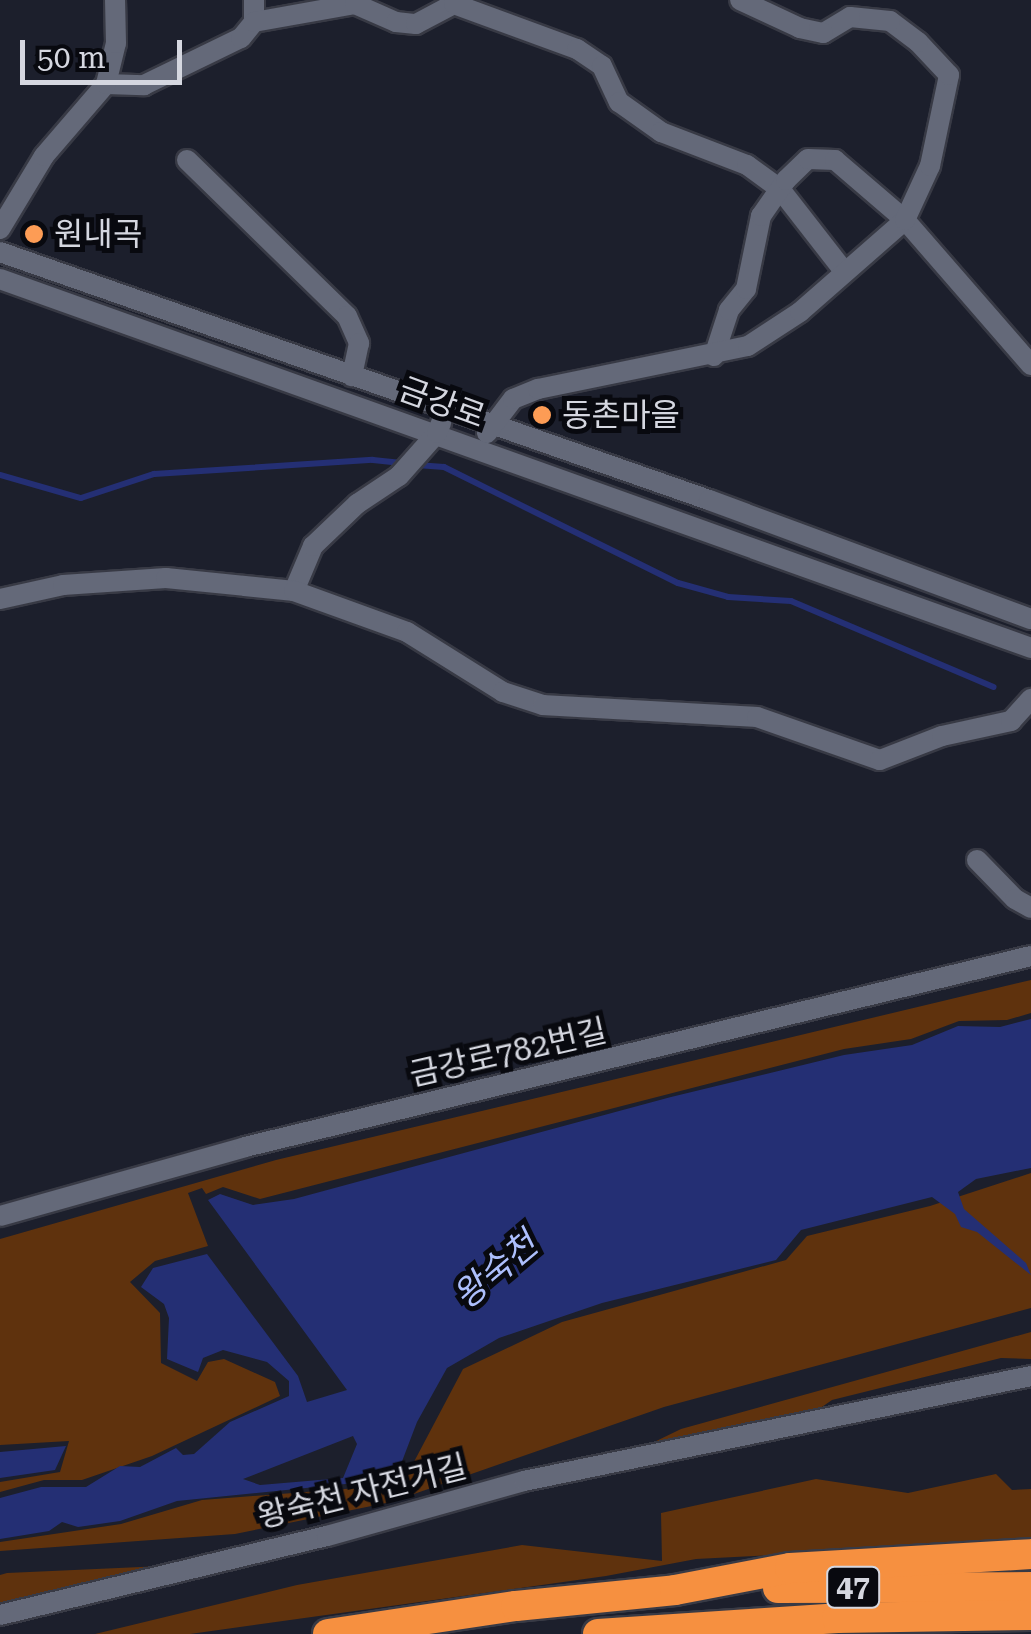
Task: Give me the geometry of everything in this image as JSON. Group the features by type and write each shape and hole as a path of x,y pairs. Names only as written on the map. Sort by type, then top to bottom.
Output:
{"highway":[{"path":"675,1590 790,1568 1031,1554"},
{"name":"47","path":"328,1634 516,1606 675,1590 1031,1587"},
{"name":"47","path":"598,1634 755,1622 1031,1616"},
{"path":"755,1622 912,1634"}],"street":[{"path":"0,229 44,156 106,84 116,43 115,0"},
{"path":"480,449 491,423 512,399 538,389 748,346 800,312 843,270 906,220 930,166 949,76 918,42 890,21 850,17 823,33 800,28 740,0"},
{"path":"106,84 144,85 241,38 254,11 355,4 396,22 416,24 454,4 577,49 602,66 619,102 633,112 684,143 717,150 747,165 780,189 843,270"},
{"path":"714,356 729,310 746,288 761,216 808,159 835,160 906,220 1031,364"},
{"path":"187,160 347,316 359,343 352,376"},
{"name":"금강로","path":"0,252 491,423 1031,619"},
{"name":"금강로","path":"0,279 1031,648"},
{"path":"294,591 312,546 357,504 400,476 437,434 446,408"},
{"path":"0,599 63,585 166,578 294,591 407,632 503,692 543,705 757,717 880,760 942,736 1012,721 1031,699"},
{"path":"977,860 1014,899 1031,908"},
{"name":"금강로782번길","path":"0,1216 244,1147 1031,956"},
{"name":"왕숙천 자전거길","path":"0,1615 237,1554 327,1536 502,1488 1031,1376"}],"shaded area":[{"path":"1031,980 1031,1013 1007,1020 959,1021 911,1039 844,1049 260,1199 223,1187 206,1194 202,1188 188,1193 208,1246 155,1261 130,1282 160,1313 161,1363 197,1381 208,1362 224,1359 275,1382 280,1396 152,1456 82,1480 44,1480 0,1492 0,1482 60,1472 69,1441 0,1445 0,1239 276,1160"},
{"path":"1031,1173 1031,1308 664,1407 391,1502 235,1534 0,1551 0,1542 121,1524 202,1500 384,1486 407,1475 463,1369 562,1322 786,1260 807,1236 930,1206"},
{"path":"1031,1332 1031,1359 1001,1358 832,1400 819,1409 648,1445 681,1429"},
{"path":"996,1474 1012,1490 1031,1489 1031,1542 696,1559 606,1576 190,1634 95,1634 297,1585 522,1545 662,1561 661,1513 816,1479 908,1493"},
{"path":"163,1566 0,1609 0,1575 7,1573"}],"water":[{"name":"왕숙천","path":"1031,1019 1031,1168 976,1179 958,1192 964,1209 1026,1263 1031,1275 977,1232 961,1227 955,1214 932,1197 801,1230 776,1260 602,1303 499,1338 447,1368 417,1422 401,1464 375,1481 177,1501 120,1521 78,1527 62,1522 49,1531 0,1539 0,1498 41,1487 86,1487 120,1466 140,1467 176,1448 183,1455 194,1454 230,1422 289,1396 289,1381 267,1362 223,1350 203,1358 198,1372 167,1359 169,1318 164,1304 141,1287 153,1268 207,1254 298,1376 307,1402 347,1390 208,1200 220,1194 253,1205 294,1199 671,1097 844,1055 912,1045 958,1026 1000,1027","holes":["353,1436 357,1444 343,1478 260,1485 243,1479"]},
{"path":"66,1446 55,1470 0,1478 0,1452"}],"waterway":[{"path":"0,475 81,498 154,474 373,460 404,463"},
{"path":"417,465 444,467 678,583 728,597 791,601 994,687"}],"place":[{"name":"원내곡","path":"34,234"},
{"name":"동촌마을","path":"542,415"}]}
